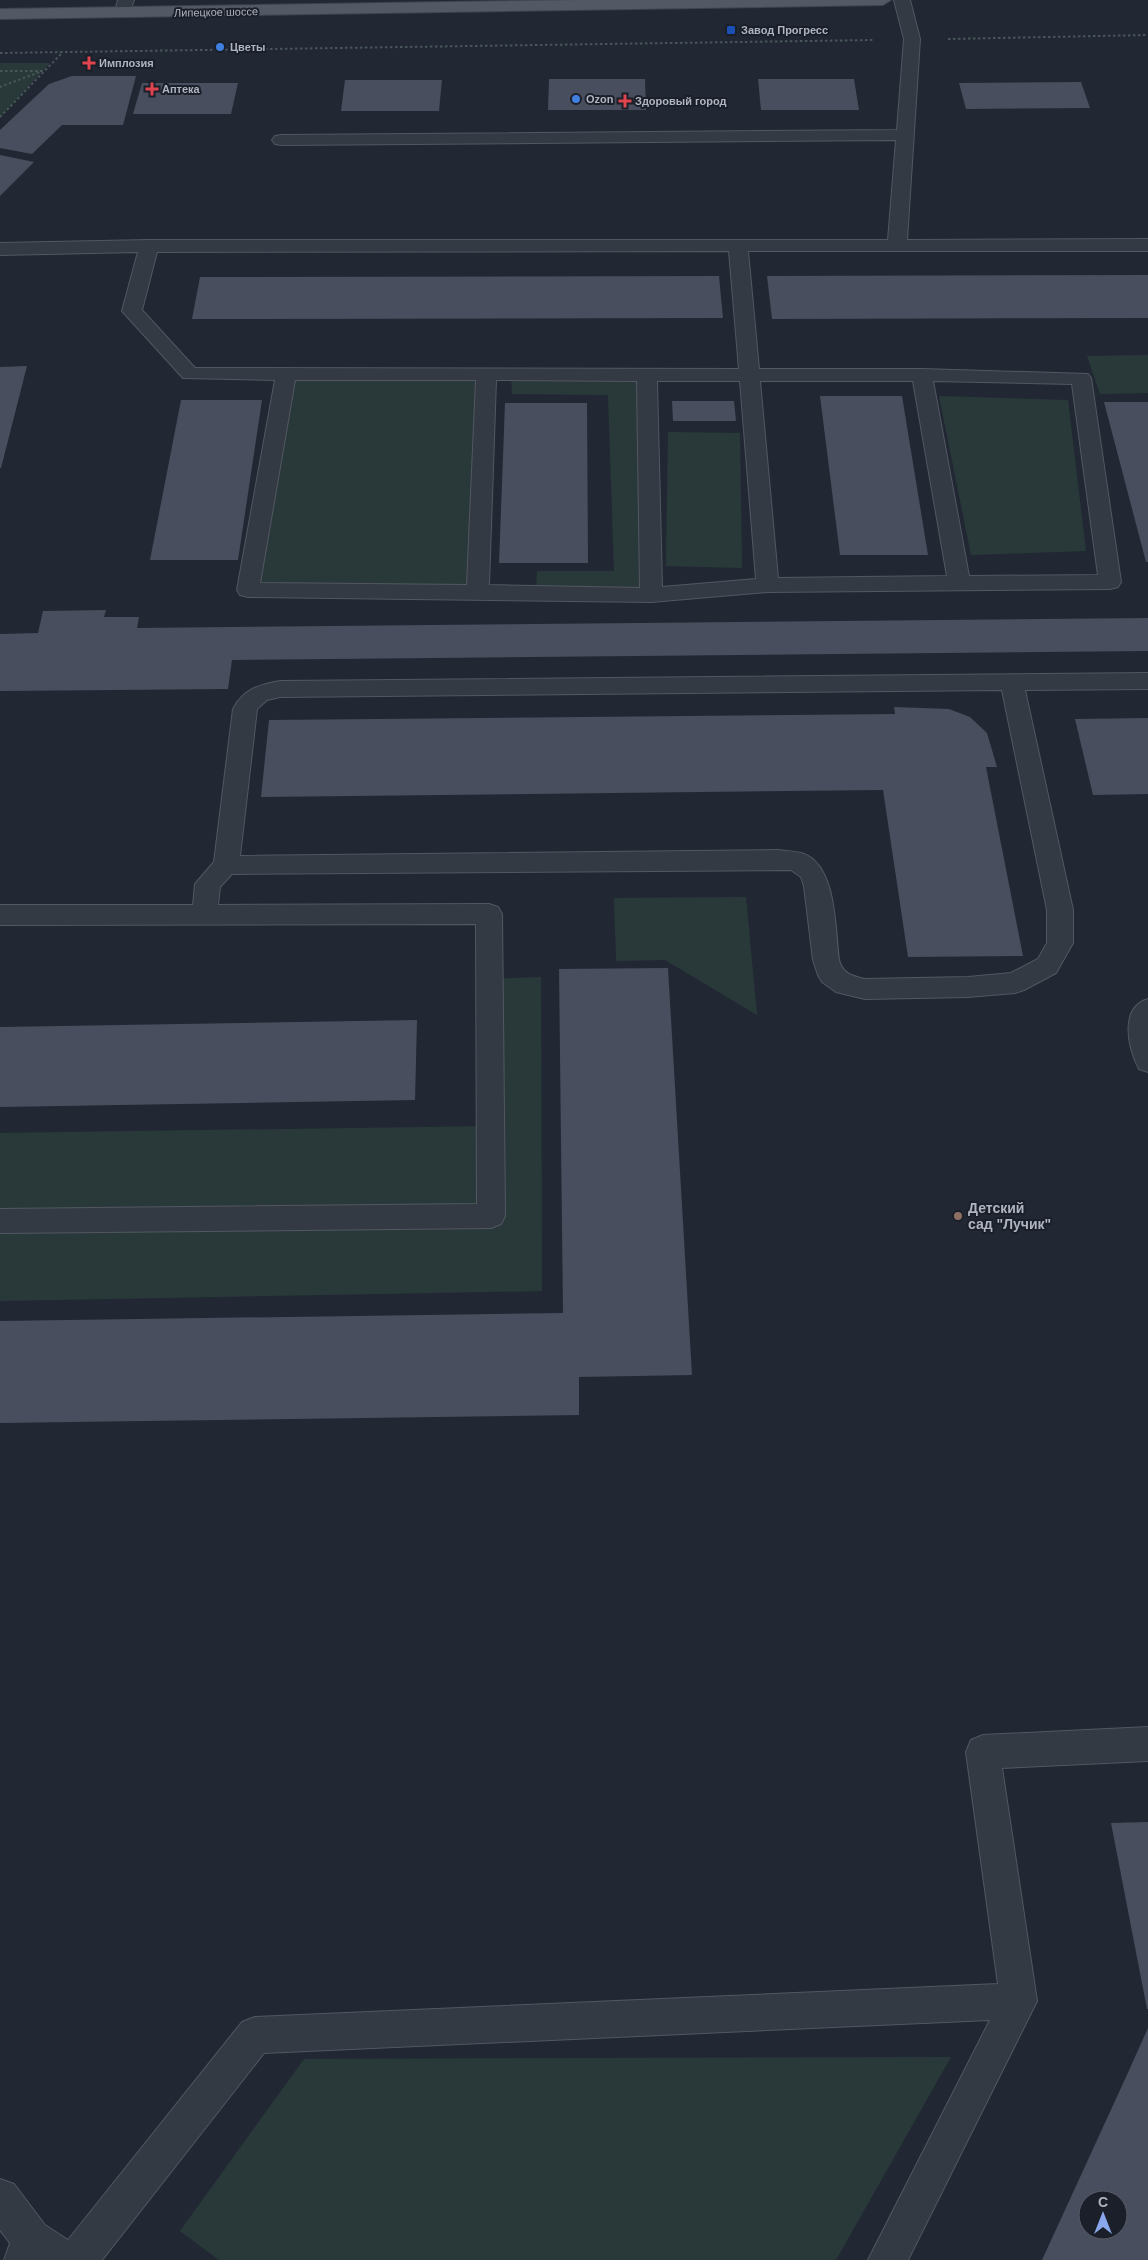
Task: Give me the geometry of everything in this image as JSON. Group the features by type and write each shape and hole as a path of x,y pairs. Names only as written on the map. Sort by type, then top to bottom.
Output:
{"main road":[{"name":"Липецкое шоссе","path":"0,14 124,7 883,0"}],"lane":[{"path":"897,245 912,39 902,0"},
{"path":"281,140 905,135"},
{"path":"738,245 751,375 768,585"},
{"path":"0,249 149,246 1148,245"},
{"path":"149,246 132,311 190,374 286,374 646,374 922,375 1081,378 1110,582 768,585 651,595 248,590 286,374"},
{"path":"478,592 486,374"},
{"path":"646,374 651,595"},
{"path":"922,375 959,583"},
{"path":"204,915 208,884 226,865 245,709 250,699 260,693 280,690 1148,681"},
{"path":"226,865 768,859 797,861 811,872 817,886 826,960 831,975 845,985 865,989 968,987 1016,983 1047,966 1060,943 1060,910 1012,682"},
{"path":"0,915 489,914 492,1216 0,1221"},
{"path":"1148,1009 1145,1012 1141,1032 1148,1061"},
{"path":"887,2260 1019,2002 984,1752 1148,1744"},
{"path":"77,2260 255,2035 1019,2002"},
{"path":"0,2198 27,2249 65,2260"}],"path":[{"path":"0,53 1148,35"},
{"path":"0,117 42,71 63,52"},
{"path":"0,71 42,71"},
{"path":"0,87 42,71"}],"shaded area":[{"path":"0,63 50,63 0,117"},
{"path":"1148,355 1148,393 1100,394 1087,356"},
{"path":"286,374 486,374 478,592 248,590"},
{"path":"511,374 647,374 651,595 536,593 537,571 614,571 608,395 512,394"},
{"path":"939,396 1068,400 1086,551 971,555"},
{"path":"668,432 740,433 742,568 666,566"},
{"path":"746,897 757,1015 665,960 616,961 614,898"},
{"path":"541,977 542,1291 0,1301 0,1133 491,1126 491,979"},
{"path":"951,2057 836,2260 219,2260 180,2231 304,2059"}],"building":[{"path":"72,76 136,76 123,125 62,125 32,154 0,148 0,130 49,84"},
{"path":"549,79 645,79 646,110 548,110"},
{"path":"758,79 854,79 859,110 761,110"},
{"path":"345,80 442,80 439,111 341,111"},
{"path":"1081,82 1090,108 966,109 959,83"},
{"path":"142,83 238,83 231,114 133,114"},
{"path":"0,155 34,162 0,196"},
{"path":"1148,275 1148,318 772,319 767,276"},
{"path":"719,276 723,318 192,319 200,277"},
{"path":"27,366 1,468 0,468 0,367"},
{"path":"820,396 902,396 928,555 840,555"},
{"path":"181,400 262,400 238,560 150,560"},
{"path":"672,401 734,401 736,421 673,421"},
{"path":"1104,402 1148,402 1148,562 1146,562"},
{"path":"505,403 587,403 588,563 499,563"},
{"path":"106,610 104,617 139,617 137,628 1148,618 1148,651 232,660 228,689 0,691 0,634 38,633 43,611"},
{"path":"894,707 949,709 970,717 987,733 997,767 986,767 1023,956 908,957 883,790 261,797 269,720 895,714"},
{"path":"1148,718 1148,794 1093,795 1075,719"},
{"path":"668,968 692,1375 579,1377 579,1415 0,1423 0,1321 563,1313 559,969"},
{"path":"417,1020 415,1100 0,1107 0,1027"},
{"path":"1148,1822 1148,2009 1147,2009 1111,1823"},
{"path":"1148,2028 1148,2260 1042,2260"}],"place":[{"name":"Завод Прогресс","path":"731,30"},
{"name":"Цветы","path":"220,47"},
{"name":"Имплозия","path":"89,63"},
{"name":"Аптека","path":"152,89"},
{"name":"Ozon","path":"576,99"},
{"name":"Здоровый город","path":"625,101"},
{"name":"Детский сад \"Лучик\"","path":"958,1216"}]}
